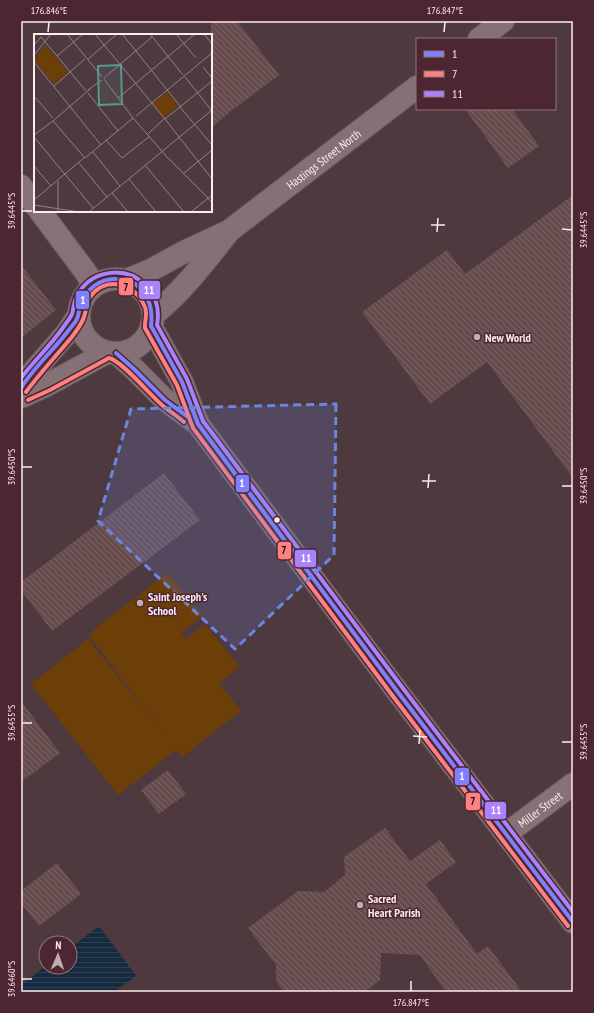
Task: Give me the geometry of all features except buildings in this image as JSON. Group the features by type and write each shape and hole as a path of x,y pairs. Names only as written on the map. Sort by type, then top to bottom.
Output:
{"main road":[{"path":"480,38 503,21"},
{"name":"Hastings Street North","path":"127,280 151,270 184,252 229,231 416,88"},
{"name":"Hastings Street North","path":"152,320 200,268 229,231"},
{"path":"198,424 165,400 134,369 112,352 97,347 87,341 81,329 78,316 80,305 85,294 93,286 104,280 115,278 127,280 137,285 145,293 151,304 152,320 182,382 198,424 402,697 573,922"},
{"path":"21,388 66,334 78,316"},
{"path":"21,397 112,352 130,350 140,344 146,336 152,320"}],"street":[{"path":"21,186 34,204"},
{"path":"41,212 87,274 93,286"},
{"name":"Miller Street","path":"506,834 573,784"}],"highlighted area":[{"path":"336,404 334,555 235,649 98,521 131,409"}],"shaded area":[{"path":"168,573 202,616 181,633 186,639 205,624 239,667 219,683 241,711 182,757 176,750 118,795 31,684 88,639 167,738 89,635 94,631 93,630"}],"water":[{"path":"99,926 136,976 114,992 21,992 21,985 38,972 38,975 78,975 78,942"}],"transit line":[{"name":"11","path":"21,378 69,320 77,295 86,284 93,279 110,273 128,275 137,278 144,284 152,293 156,303 158,313 157,325 187,379 203,421 573,912"},
{"name":"1","path":"21,388 74,324 86,294 90,289 105,280 119,279 137,285 143,291 150,305 152,315 151,326"},
{"name":"7","path":"26,392 76,331 82,322 89,299 96,290 103,286 119,284 133,291 139,297 145,308 145,328 177,385 193,428 392,695 568,926"},
{"name":"1","path":"151,326 182,382 198,424 397,691 573,922"},
{"name":"1","path":"116,353 165,400 188,417"},
{"name":"7","path":"28,400 50,390 109,358 121,365 162,405 184,422"}],"place":[{"name":"New World","path":"477,337"},
{"name":"Saint Joseph's School","path":"140,603"},
{"name":"Sacred Heart Parish","path":"360,905"}]}
